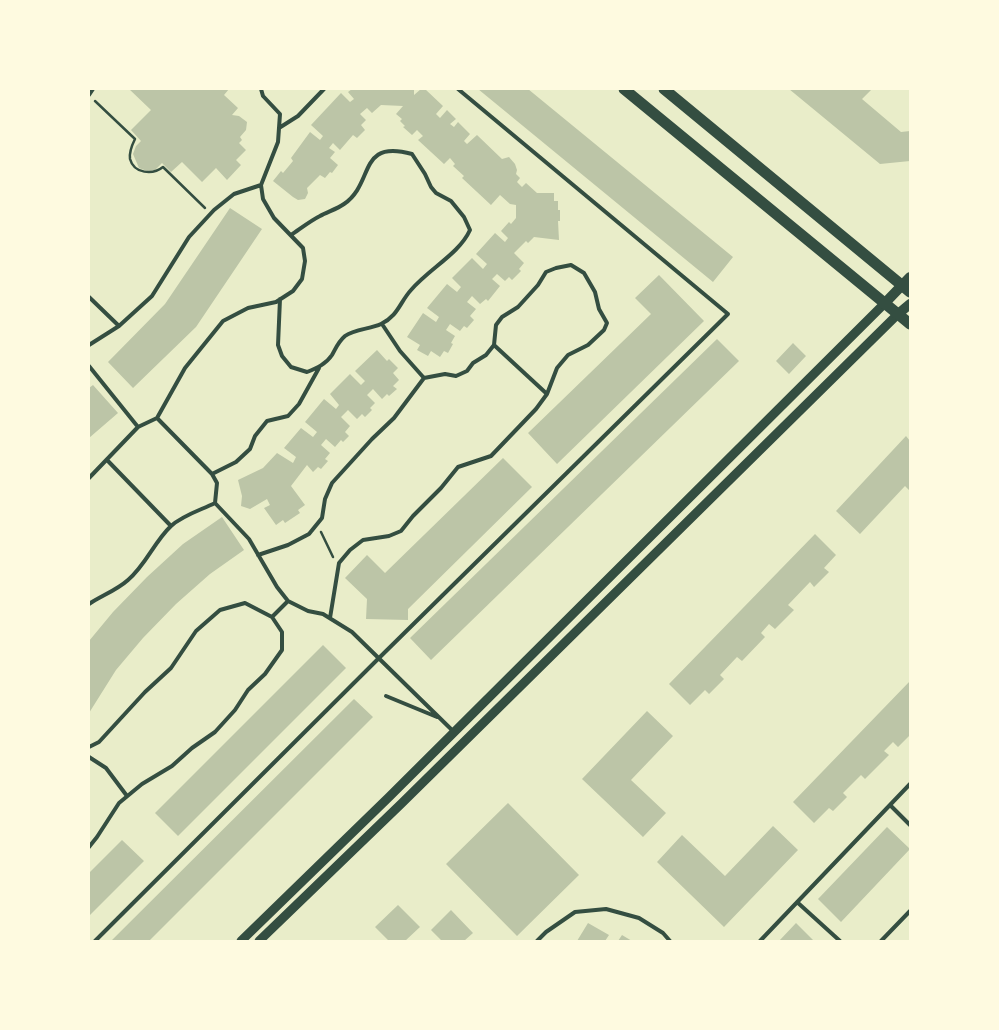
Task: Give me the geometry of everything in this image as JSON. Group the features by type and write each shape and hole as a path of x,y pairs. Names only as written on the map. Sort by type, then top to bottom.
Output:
{"main road":[{"path":"624,89 910,324"},
{"path":"664,89 908,284 884,304"},
{"path":"898,314 910,304"}],"street":[{"path":"241,941 884,304"},
{"path":"259,941 402,803 898,314"}],"lane":[{"path":"89,95 93,89"},
{"path":"89,478 138,427 157,418 186,368 223,321 248,308 280,299 293,291 302,279 305,261 303,248 274,218 263,199 261,185 278,142 280,114 263,96 261,89"},
{"path":"279,128 298,116 324,89"},
{"path":"94,941 728,314 458,89"},
{"path":"212,474 236,462 250,449 255,436 267,421 288,416 299,404 320,367 331,356 337,344 347,335 382,324 397,312 409,292 426,274 465,242 470,230 464,217 451,201 436,193 431,187 412,154 391,150 380,154 370,161 363,181 353,196 344,204 318,216 291,236"},
{"path":"89,344 119,326 152,296 189,237 211,214 234,194 261,185"},
{"path":"258,555 288,545 309,534 322,518 324,499 332,483 394,418 424,378 445,374 456,376 467,371 473,363 486,355 494,345 496,325 502,317 518,307 546,272 571,265 584,274 595,292 599,309 607,323 604,330 588,345 568,355 557,368 547,394 491,456 458,467 442,488 413,516 401,531 389,536 363,540 350,550 339,563 330,618"},
{"path":"89,297 119,326"},
{"path":"280,299 278,344 282,356 291,367 307,372 320,367"},
{"path":"382,324 400,351 424,378"},
{"path":"494,345 547,394"},
{"path":"89,366 138,427"},
{"path":"157,418 212,474 217,483 215,503 249,539 277,587 288,601 308,611 323,614 352,632 454,732"},
{"path":"106,460 171,526"},
{"path":"89,604 127,581 143,566 171,526 186,516 215,503"},
{"path":"272,617 288,601"},
{"path":"89,747 99,742 171,668 196,632 220,610 245,603 272,617 282,632 282,650 264,674 248,690 235,710 215,732 192,748 172,766 142,784 119,803 89,847"},
{"path":"386,696 439,718"},
{"path":"89,757 106,768 127,796"},
{"path":"760,941 910,784"},
{"path":"890,805 910,825"},
{"path":"797,902 840,941"},
{"path":"537,941 546,932 575,912 606,909 639,918 663,933 670,941"},
{"path":"881,941 910,911"}],"path":[{"path":"89,95 135,139 131,148 130,159 138,169 147,173 163,167 211,214"},
{"path":"317,524 332,556 339,563"}],"building":[{"path":"129,89 229,89 224,95 238,108 232,115 239,116 247,122 246,130 240,137 242,140 239,143 246,150 236,160 241,165 227,180 216,168 202,182 182,162 171,172 162,163 155,170 147,171 139,168 133,154 136,146 141,141 131,130 151,110"},
{"path":"352,89 414,89 414,95 421,89 425,89 443,106 436,114 440,118 447,110 456,119 450,124 454,127 458,122 470,134 464,141 467,144 477,135 502,159 509,157 515,164 516,174 520,178 517,182 522,187 526,183 537,193 554,193 554,201 558,201 558,210 560,210 560,221 558,221 559,240 534,237 528,243 526,241 514,253 524,263 519,269 521,271 512,280 509,277 505,281 497,274 492,279 500,286 488,301 486,299 480,304 472,296 467,302 476,309 470,316 474,320 467,328 464,326 460,331 450,324 446,330 455,336 451,343 453,344 448,353 444,351 440,357 431,351 428,356 417,350 420,345 407,337 423,313 436,322 439,317 427,308 447,284 457,292 461,287 452,278 472,258 483,269 487,264 476,254 495,233 505,242 508,238 501,231 509,222 511,224 516,218 516,205 510,204 500,195 491,205 462,178 464,176 453,166 455,164 450,158 444,164 418,140 423,136 417,130 412,135 403,127 405,126 400,121 402,119 396,114 403,106 381,105 372,113 367,108 360,114 366,120 361,125 365,130 357,138 353,135 340,150 333,143 329,148 335,152 330,158 338,165 332,173 330,172 325,178 320,175 307,188 308,193 305,199 298,200 293,197 273,181 293,161 291,158 310,132 320,140 323,136 311,125 341,93 350,102 354,99 348,92"},
{"path":"478,89 528,89 733,257 713,282"},
{"path":"789,89 872,89 862,99 901,132 910,131 910,161 880,164"},
{"path":"230,208 262,229 196,327 133,388 108,362 165,304"},
{"path":"659,275 704,321 557,464 528,433 651,314 635,298"},
{"path":"717,339 739,361 431,660 410,638"},
{"path":"793,343 806,356 789,374 776,361"},
{"path":"377,350 387,361 389,359 398,368 393,373 399,380 393,386 397,389 382,399 373,389 367,395 375,403 370,408 372,410 365,417 362,414 357,419 348,410 341,417 350,426 345,432 349,436 343,442 341,440 335,447 326,439 321,445 330,453 325,459 328,461 321,469 318,467 313,472 307,465 291,486 305,505 298,510 300,513 285,523 283,520 276,525 264,508 270,505 267,499 250,509 241,506 242,496 238,480 263,468 277,453 293,463 296,457 284,448 301,428 313,437 317,432 305,422 324,399 336,409 339,405 330,394 350,374 361,385 365,381 355,371"},
{"path":"93,385 118,413 89,438 89,388"},
{"path":"906,436 910,441 910,491 905,486 860,534 836,511"},
{"path":"503,458 532,487 408,609 408,620 366,619 367,599 345,578 367,555 385,573"},
{"path":"222,517 244,550 210,574 176,604 143,638 116,670 89,713 89,641 113,612 147,577 183,544"},
{"path":"815,534 836,555 824,568 829,572 814,587 810,582 788,605 794,610 775,629 769,624 761,633 765,637 742,661 737,657 720,675 724,679 709,694 705,690 690,705 669,684"},
{"path":"323,645 346,668 178,836 155,813"},
{"path":"910,681 910,735 898,747 893,742 884,751 889,755 865,779 861,775 843,793 847,797 833,811 829,808 814,823 793,802"},
{"path":"354,699 373,717 149,941 111,941"},
{"path":"647,711 673,736 631,780 666,813 643,837 582,779"},
{"path":"508,803 579,875 517,936 446,864"},
{"path":"773,826 798,850 724,927 657,862 682,835 725,876"},
{"path":"887,827 910,849 841,922 818,899"},
{"path":"122,840 144,861 89,916 89,873"},
{"path":"398,905 420,927 405,941 389,941 375,927"},
{"path":"451,910 473,933 464,941 442,941 431,930"},
{"path":"588,923 609,935 605,941 577,941"},
{"path":"796,923 814,941 779,941"},
{"path":"622,935 632,941 618,941"}]}
